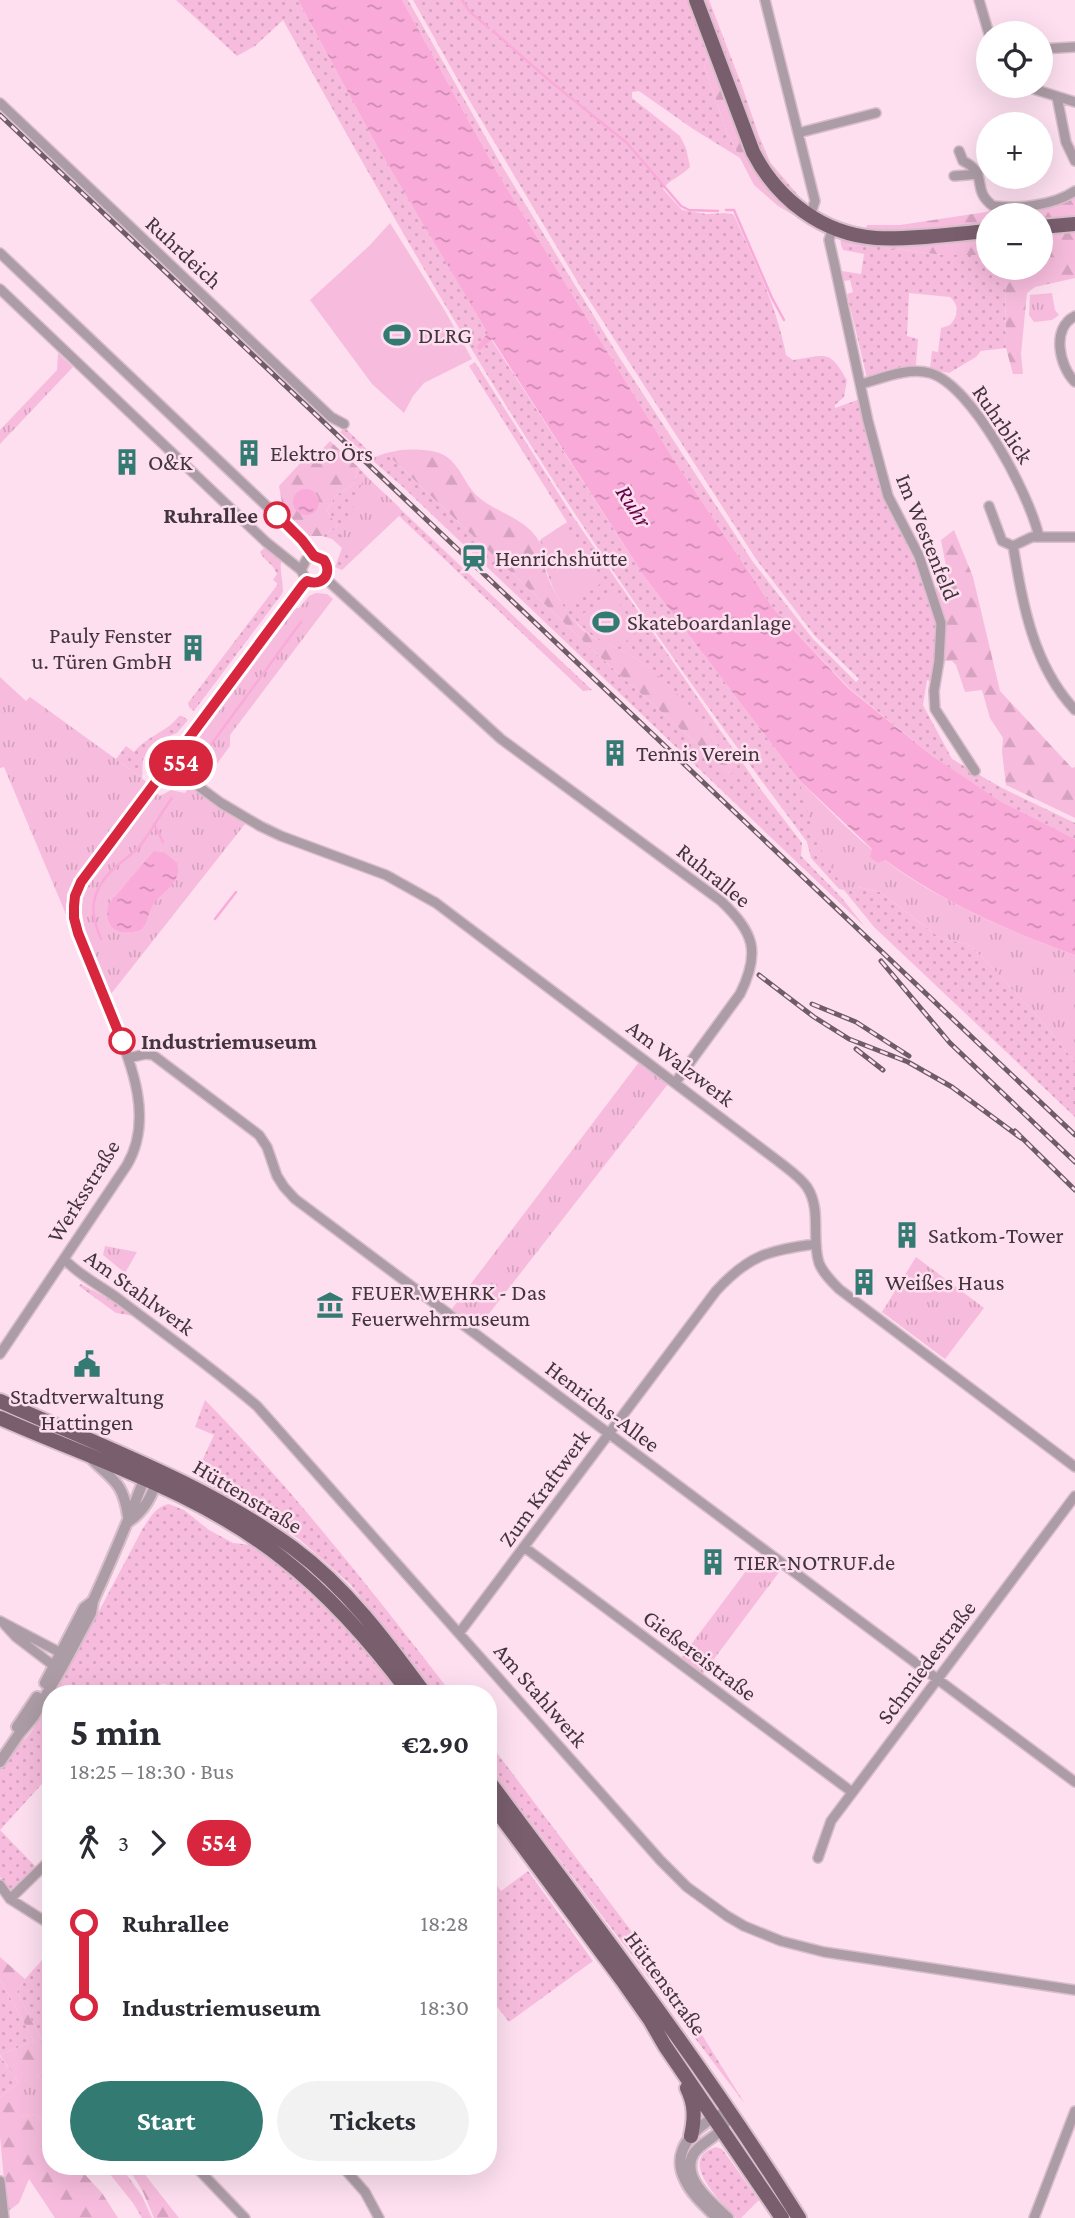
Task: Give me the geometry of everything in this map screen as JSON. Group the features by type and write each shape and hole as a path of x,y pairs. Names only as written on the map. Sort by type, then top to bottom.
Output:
{"main road":[{"path":"696,0 753,152 762,169 790,201 833,228 876,238 976,232"},
{"path":"1053,226 1075,224"},
{"name":"Hüttenstraße","path":"6,1404 151,1474 229,1507 294,1549 346,1595 418,1685"},
{"name":"Hüttenstraße","path":"2,1419 87,1454 151,1474 238,1527 288,1562 343,1612 403,1685"},
{"name":"Hüttenstraße","path":"497,1792 659,2010 730,2111 799,2218"},
{"name":"Hüttenstraße","path":"497,1811 622,1980 782,2218"},
{"path":"665,2046 692,2099 694,2110 691,2136"}],"street":[{"path":"765,0 814,201 810,216"},
{"path":"979,0 985,21"},
{"path":"1053,48 1075,47"},
{"path":"1053,96 1075,102"},
{"path":"1057,97 1066,142 1075,161"},
{"name":"Ruhrdeich","path":"0,103 331,417 344,424"},
{"path":"799,133 876,113"},
{"path":"959,151 963,161 974,166 976,170"},
{"path":"954,176 976,174"},
{"path":"980,189 982,200 993,206 1010,207 1063,198 1075,191"},
{"name":"Im Westenfeld","path":"833,228 829,240 868,421 888,496 919,556 941,623 939,661 933,691 935,709 975,771"},
{"name":"Ruhrallee","path":"0,253 285,523 314,556 324,560 328,570 325,579 501,740 713,895 739,918 751,945 748,978 740,994 675,1083"},
{"path":"0,289 266,541 301,570 307,581 316,583 325,579"},
{"path":"1075,316 1066,323 1060,342 1062,361 1075,382"},
{"name":"Ruhrblick","path":"861,384 918,371 934,374 950,383 1003,453 1031,510 1040,537"},
{"path":"989,506 1002,541 1013,546 1032,537 1075,537"},
{"path":"1013,546 1038,652 1056,688 1075,710"},
{"path":"301,570 306,560 314,556"},
{"name":"Werksstraße","path":"0,1354 127,1165 139,1132 135,1082 78,933 74,918 75,896 86,875 161,775 156,768 159,756 170,752 178,756 200,722 307,581"},
{"path":"161,775 170,777 179,772 181,764 178,756"},
{"name":"Am Walzwerk","path":"179,772 260,827 386,875 436,903 782,1164 803,1182 814,1202 818,1261 822,1270 839,1289 1075,1467"},
{"name":"Henrichs-Allee","path":"128,1058 153,1055 259,1135 267,1147 277,1176 295,1199 1075,1782"},
{"name":"Zum Kraftwerk","path":"460,1632 716,1291 733,1273 760,1255 780,1248 816,1244"},
{"name":"Am Stahlwerk","path":"64,1259 74,1270 108,1291 257,1406 662,1861 687,1887 727,1916 756,1932 806,1948 1075,1990"},
{"path":"49,1685 84,1608 93,1601 128,1522 126,1502 120,1486 87,1454"},
{"path":"128,1522 139,1515 151,1474"},
{"name":"Schmiedestraße","path":"818,1858 831,1821 1075,1496"},
{"name":"Gießereistraße","path":"524,1547 852,1793"},
{"path":"3,1623 60,1661"},
{"path":"3,1623 16,1637 60,1661"},
{"path":"45,1685 60,1661"},
{"path":"0,1751 42,1690"},
{"path":"0,1762 34,1716 42,1699"},
{"path":"10,1899 42,1868"},
{"path":"0,1885 10,1899 42,1919"},
{"path":"728,2218 696,2183 691,2167 695,2152 730,2111"},
{"path":"1034,2218 1075,2111"},
{"path":"717,2218 691,2191 682,2173 681,2157 691,2136 718,2123"},
{"path":"204,2175 245,2218"},
{"path":"350,2175 365,2192 379,2218"},
{"path":"0,2181 4,2218"}],"green space":[{"path":"176,0 298,0 378,148 489,333 476,347 491,339 644,576 799,780 844,888 857,887 880,892 940,938 967,944 983,958 1038,1017 1075,1062 1075,1117 874,927 844,890 839,889 811,858 807,842 650,624 523,433 417,258 283,20 255,46 237,56"},
{"path":"402,0 408,0 502,166 619,357 753,562 813,639 856,682 859,679 815,636 756,559 580,286 413,0 687,0 708,58 704,65 727,133 740,158 639,91 632,92 632,98 680,136 686,148 690,167 663,189 682,210 734,215 771,301 786,355 793,360 826,356 836,363 847,380 844,397 835,408 860,399 870,448 888,505 930,593 939,626 933,682 927,680 923,705 952,759 1002,788 1075,823 1075,839 1000,803 931,755 849,688 773,608 674,460 497,172"},
{"path":"702,0 709,0 770,162 804,202 769,165 754,139"},
{"path":"708,58 736,130 764,182 780,201 825,230 826,234 778,206 754,185 727,133 704,65"},
{"path":"1075,193 1075,218 1053,221 1053,203 1022,203"},
{"path":"976,214 976,227 892,232 866,228 867,225 900,225"},
{"name":"DLRG","path":"390,223 472,359 424,383 404,413 372,384 310,300"},
{"path":"1075,230 1075,278 1035,287 1027,293 1021,354 1023,374 1013,374 1006,348 1005,280 1053,280 1053,232"},
{"path":"840,236 976,237 976,255 942,255 841,245"},
{"path":"841,245 942,255 976,255 976,280 1005,280 1006,348 981,351 976,357 949,373 930,369 932,351 938,352 941,328 953,322 957,307 950,297 909,293 907,336 918,339 916,365 867,378 847,294 853,292 850,280 844,281 842,271 861,274 864,254 843,250"},
{"path":"1052,293 1055,310 1059,315 1052,320 1034,322 1029,315 1030,295"},
{"path":"58,353 73,367 0,444 0,430 57,370"},
{"path":"475,362 574,518 762,791 802,843 801,856 841,897 865,927 403,487 340,432 345,428 375,457 386,453 599,656 733,776 717,744 675,692 644,664 585,631 564,608 548,576 539,541 567,522 469,366"},
{"path":"330,441 358,467 353,485 335,496 327,511 337,526 322,536 306,536 283,509 279,486 305,458 310,462"},
{"path":"401,450 431,451 447,457 476,495 531,531 540,545 551,584 577,624 596,639 632,656 662,679 705,726 734,777 599,656 386,453"},
{"path":"358,467 592,690 583,691 399,516 342,570 335,567 342,548 332,539 322,536 337,526 327,511 335,496 353,485"},
{"path":"365,475 400,508 354,557 338,544"},
{"path":"565,524 604,581 569,607 555,586 541,539"},
{"path":"954,530 973,577 1000,691 1072,768 1075,767 1075,818 1006,785 1003,738 990,718 982,690 965,692 956,665 952,661 942,661 933,589 949,582 941,540"},
{"path":"265,547 282,559 282,594 194,711 188,703 278,584 273,580 277,574 275,570 260,552"},
{"path":"316,593 327,594 333,599 230,735 230,746 197,791 245,824 111,994 85,932 82,913 73,931 4,767 0,768 0,677 26,701 30,697 142,778 160,796 171,790 185,793 197,775 191,761 199,737 296,608"},
{"name":"Skateboardanlage","path":"612,593 638,631 620,647 595,636 577,618"},
{"path":"179,716 188,720 177,733 157,741 148,749 143,760 142,778 116,759 126,746 134,752"},
{"path":"799,780 863,842 906,875 977,915 1075,955 1075,1062 1038,1017 967,944 940,938 880,892 857,887 844,890 815,839"},
{"path":"639,1062 668,1084 477,1329 451,1310"},
{"path":"105,1246 137,1252 125,1273 103,1255"},
{"path":"916,1257 984,1308 945,1359 882,1312"},
{"path":"81,1284 134,1316 116,1313 79,1286"},
{"path":"205,1400 302,1506 445,1685 428,1685 350,1584 299,1539 195,1476 214,1435 195,1427"},
{"path":"169,1504 184,1510 209,1530 233,1543 252,1545 277,1563 367,1647 394,1685 60,1685 143,1528 164,1505"},
{"path":"758,1555 780,1571 702,1675 681,1658"},
{"path":"42,1715 42,1784 0,1830 0,1767 31,1732"},
{"path":"497,1753 666,1977 745,2104 497,1778"},
{"path":"0,1830 36,1867 13,1894 0,1877"},
{"path":"528,1871 593,1961 509,2022 497,2007 497,1886 501,1891"},
{"path":"0,1957 25,1979 17,1992 42,2041 42,2077 37,2076 21,2117 36,2114 42,2120 42,2175 85,2175 102,2193 118,2218 55,2218 29,2179 19,2203 7,2212 0,2137 0,2097 19,2083 0,2055 34,2041 0,1979"},
{"path":"42,1960 42,2041 17,1992"},
{"path":"0,1979 34,2041 0,2055"},
{"path":"0,2056 19,2083 0,2097"},
{"path":"37,2076 42,2077 42,2120 36,2114 21,2117 14,2098"},
{"path":"716,2147 722,2149 759,2200 741,2218 736,2218 721,2202 701,2171 700,2161 705,2153"},
{"path":"111,2175 127,2175 142,2196 152,2218 142,2218"},
{"path":"133,2175 145,2175 179,2218 154,2218"}],"water":[{"name":"Ruhr","path":"298,0 402,0 497,172 674,460 773,608 848,688 931,755 1001,802 1075,839 1075,955 976,914 929,889 885,860 878,863 870,857 872,849 799,780 644,576 492,339 480,350 476,347 488,333 378,148"},
{"path":"306,489 315,493 319,502 315,511 306,515 297,511 293,502 297,493"},
{"path":"154,851 165,853 177,863 177,876 153,905 141,930 115,930 107,914 108,905"}],"waterway":[{"path":"462,0 470,12 489,28"},
{"path":"493,31 627,143 681,206 689,210 718,211"},
{"path":"726,210 734,210 784,320"},
{"path":"199,761 301,622"},
{"path":"101,939 93,911 100,886 113,869 138,848 172,798"},
{"path":"154,824 163,842"},
{"path":"215,919 236,892"}],"railway":[{"path":"0,115 1075,1135"},
{"path":"881,961 950,1043 1075,1162"},
{"path":"759,975 814,1017 849,1039 908,1062 952,1087 1021,1138"},
{"path":"812,1004 856,1022 909,1056"},
{"path":"856,1049 883,1070"},
{"path":"1015,1131 1075,1190"}],"bus line":[{"name":"554","path":"122,1041 78,933 74,918 75,896 81,882 161,775 170,777 179,772 180,750 303,585 307,581 314,583 325,579 328,570 324,560 314,556 277,515"}],"place":[{"name":"DLRG","path":"397,335"},
{"name":"Elektro Örs","path":"249,453"},
{"name":"O&K","path":"127,462"},
{"name":"Ruhrallee","path":"277,515"},
{"name":"Henrichshütte","path":"474,558"},
{"name":"Skateboardanlage","path":"606,622"},
{"name":"Pauly Fenster u. Türen GmbH","path":"193,648"},
{"name":"Tennis Verein","path":"615,753"},
{"name":"Industriemuseum","path":"122,1041"},
{"name":"Satkom-Tower","path":"907,1235"},
{"name":"Weißes Haus","path":"864,1282"},
{"name":"FEUER.WEHRK - Das Feuerwehrmuseum","path":"330,1305"},
{"name":"Stadtverwaltung Hattingen","path":"87,1364"},
{"name":"TIER-NOTRUF.de","path":"713,1562"}]}
